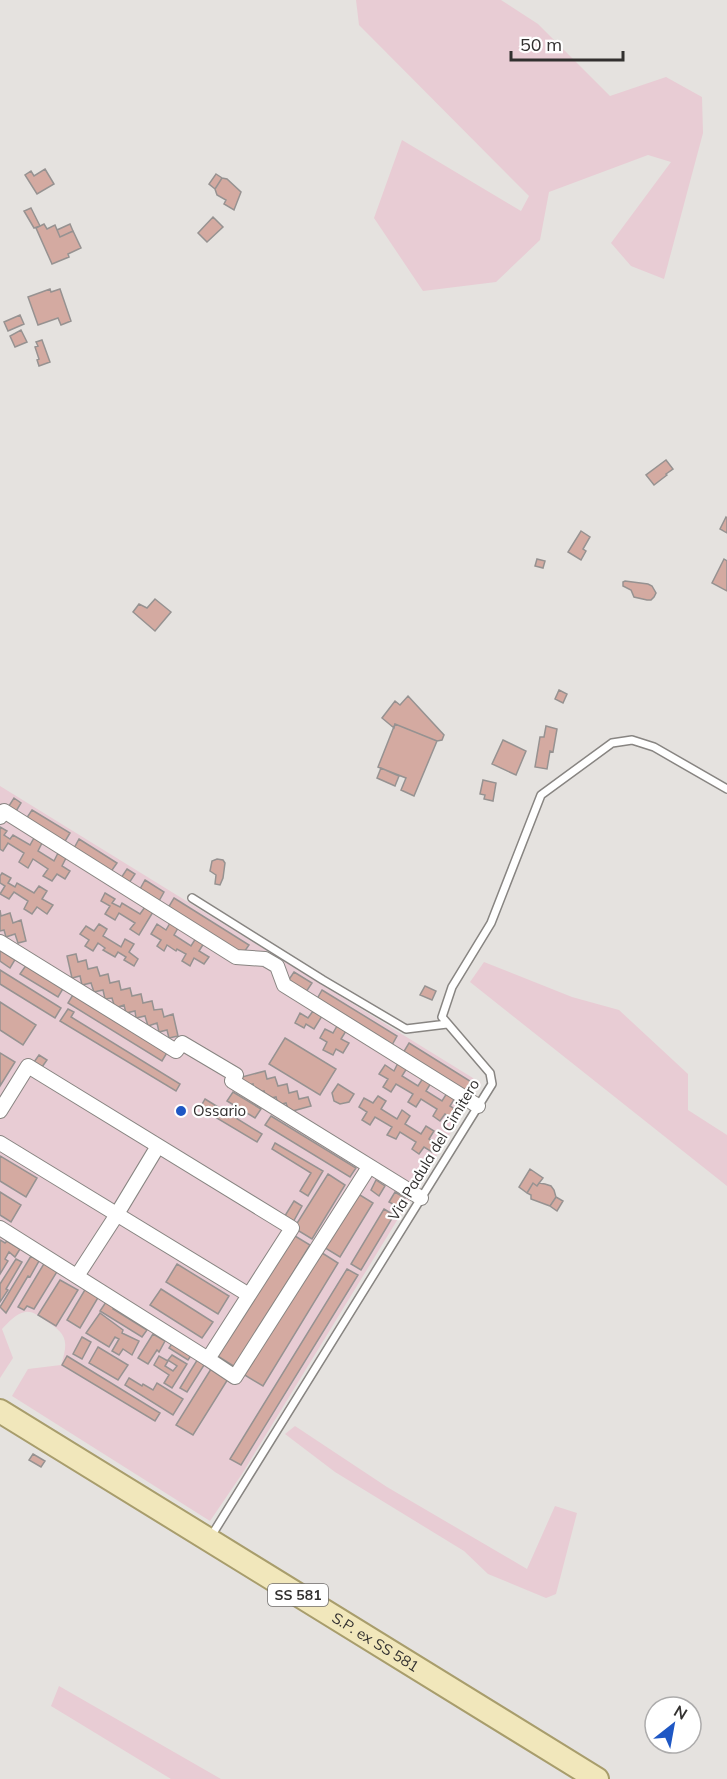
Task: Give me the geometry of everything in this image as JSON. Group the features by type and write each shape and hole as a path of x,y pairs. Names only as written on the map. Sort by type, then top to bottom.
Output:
{"main road":[{"name":"S.P. ex SS 581","path":"0,1411 597,1779"}],"street":[{"path":"0,817 4,811 236,957 265,959 275,957 284,985 478,1106"},
{"path":"0,942 176,1051 182,1043 236,1075 232,1081 421,1198"},
{"path":"0,1111 28,1066 292,1228 208,1359"},
{"path":"0,1143 115,1216 249,1295"},
{"path":"77,1276 158,1146"},
{"path":"0,1228 235,1377 369,1167"}],"lane":[{"path":"447,1024 441,1017 452,987 491,923 541,795 612,743 632,740 654,747 727,789"},
{"path":"192,898 275,957 323,980 406,1029 447,1024"},
{"name":"Via Padula del Cimitero","path":"209,1540 492,1084 490,1072 447,1024"}],"shaded area":[{"path":"356,0 501,0 538,24 610,96 666,77 702,97 703,133 664,279 631,266 611,243 671,162 648,155 549,192 540,240 496,282 423,291 374,218 402,140 521,211 529,196 359,25"},
{"path":"0,786 481,1083 242,1474 210,1521 12,1396 28,1369 61,1365 65,1348 64,1337 50,1324 30,1312 25,1312 15,1316 2,1329 13,1358 0,1378"},
{"path":"484,962 572,997 619,1010 688,1074 688,1110 727,1135 727,1186 470,982"},
{"path":"295,1426 387,1487 527,1569 555,1506 577,1513 556,1594 546,1598 488,1574 464,1551 335,1472 285,1434"},
{"path":"59,1686 221,1779 171,1779 51,1706"}],"building":[{"path":"45,169 54,184 37,194 25,175 31,171 34,176"},
{"path":"216,174 222,178 215,189 209,184"},
{"path":"222,178 227,179 241,192 234,210 224,204 226,200 217,195 215,189"},
{"path":"31,208 40,226 34,228 24,211"},
{"path":"213,217 223,227 207,242 198,233"},
{"path":"44,224 47,229 55,225 60,237 73,231 81,248 68,254 69,257 52,264 36,228"},
{"path":"70,224 73,231 60,237 57,230"},
{"path":"50,289 51,292 60,289 71,321 61,325 58,318 38,325 28,297"},
{"path":"20,315 24,324 8,331 4,322"},
{"path":"21,330 27,342 15,347 10,336"},
{"path":"42,340 50,362 39,366 35,347 38,346 36,342"},
{"path":"666,460 673,469 654,485 646,475"},
{"path":"727,518 727,533 720,529"},
{"path":"581,531 590,537 583,549 586,551 581,560 568,552"},
{"path":"537,559 545,561 543,568 535,566"},
{"path":"724,559 727,561 727,591 712,583"},
{"path":"625,581 648,584 656,593 651,600 634,597 631,590 623,586"},
{"path":"155,599 171,612 155,631 133,612 139,604 147,608"},
{"path":"559,690 567,694 563,703 555,699"},
{"path":"408,696 444,735 442,740 437,741 395,724 394,728 382,718 395,701 400,705"},
{"path":"395,724 437,741 414,796 401,790 406,778 378,767"},
{"path":"546,726 557,729 547,769 535,767 540,737 544,737"},
{"path":"503,740 526,751 516,775 492,764"},
{"path":"381,768 399,776 395,786 377,778"},
{"path":"483,780 496,783 493,801 484,799 485,795 480,794"},
{"path":"14,798 21,803 15,813 7,809"},
{"path":"32,810 70,833 64,843 26,819"},
{"path":"0,827 7,831 4,835 10,839 13,835 30,845 34,838 42,843 38,851 54,861 58,853 66,858 62,866 70,871 65,879 57,874 52,881 43,876 48,869 33,859 28,868 19,862 24,853 8,843 3,851 0,849"},
{"path":"79,839 117,863 110,873 73,850"},
{"path":"217,859 225,863 220,885 215,884 216,875 210,871 212,861"},
{"path":"127,869 135,874 129,883 121,878"},
{"path":"2,873 11,878 8,883 15,887 17,883 34,893 39,886 47,891 42,899 53,905 47,914 37,907 32,914 24,909 28,901 14,892 9,899 0,894 5,886 0,883"},
{"path":"145,880 164,892 159,901 140,889"},
{"path":"105,893 115,899 112,903 120,907 122,903 140,914 145,907 153,912 139,935 130,929 135,923 119,913 115,920 105,914 110,906 101,901"},
{"path":"174,898 249,945 242,955 168,908"},
{"path":"0,910 1,916 10,913 13,923 21,920 26,941 18,943 15,934 6,937 4,930 0,931"},
{"path":"170,923 178,928 174,935 191,946 196,938 204,943 199,951 209,957 204,964 194,958 190,966 182,961 186,954 167,945 164,951 157,946 161,940 151,934 157,924 166,930"},
{"path":"99,924 107,929 103,936 121,947 125,939 134,944 129,952 138,959 134,966 124,960 126,957 118,952 115,957 103,950 105,948 98,943 93,951 85,946 89,940 80,934 86,926 94,931"},
{"path":"0,948 16,958 10,968 0,961"},
{"path":"76,954 78,962 86,960 88,969 97,967 100,976 108,974 110,983 119,981 121,990 130,988 132,996 141,994 143,1003 152,1001 154,1010 162,1009 164,1017 173,1014 178,1036 169,1038 167,1030 159,1032 157,1023 148,1026 145,1016 136,1018 135,1011 126,1013 124,1005 115,1008 112,998 105,999 103,990 94,992 91,983 82,985 80,976 72,978 67,956"},
{"path":"27,964 64,987 58,997 20,974"},
{"path":"0,970 61,1008 55,1018 0,984"},
{"path":"294,972 312,983 306,992 288,981"},
{"path":"425,986 436,991 432,1000 420,995"},
{"path":"322,990 397,1036 392,1045 317,999"},
{"path":"74,993 168,1051 162,1061 68,1003"},
{"path":"0,1002 36,1025 23,1045 0,1030"},
{"path":"68,1009 74,1012 71,1017 180,1084 176,1091 60,1021"},
{"path":"313,1011 322,1016 314,1029 306,1024 304,1028 295,1023 300,1013 308,1018"},
{"path":"337,1026 346,1031 341,1039 349,1043 343,1053 336,1049 333,1055 323,1050 327,1042 320,1038 325,1029 333,1033"},
{"path":"285,1038 336,1069 320,1095 269,1064"},
{"path":"409,1043 473,1083 467,1092 403,1053"},
{"path":"0,1053 15,1062 0,1086"},
{"path":"39,1055 47,1060 42,1067 34,1062"},
{"path":"398,1063 407,1068 402,1076 418,1086 423,1078 431,1083 426,1091 442,1101 447,1093 455,1098 450,1106 458,1111 453,1119 445,1114 440,1121 433,1116 437,1109 421,1099 416,1107 408,1102 413,1094 396,1084 391,1092 383,1087 388,1079 379,1074 385,1065 394,1071"},
{"path":"265,1071 267,1079 275,1077 278,1086 287,1084 289,1093 297,1091 299,1099 308,1097 311,1106 289,1112 286,1103 278,1105 276,1097 266,1099 264,1091 255,1094 253,1084 245,1086 242,1077"},
{"path":"338,1084 354,1094 349,1102 340,1104 334,1101 332,1093"},
{"path":"233,1092 261,1109 255,1118 227,1101"},
{"path":"378,1096 386,1101 381,1109 397,1119 402,1110 410,1116 405,1124 421,1134 426,1126 434,1131 429,1139 437,1144 432,1152 424,1147 419,1154 412,1149 416,1142 400,1132 396,1139 387,1135 392,1127 375,1117 370,1125 362,1120 367,1112 359,1107 364,1098 373,1103"},
{"path":"205,1099 262,1134 257,1142 200,1108"},
{"path":"271,1116 356,1168 350,1177 265,1125"},
{"path":"275,1143 323,1171 308,1196 300,1191 311,1173 272,1149"},
{"path":"0,1156 37,1178 26,1197 0,1181"},
{"path":"530,1169 543,1178 537,1186 533,1183 527,1193 519,1187"},
{"path":"328,1174 345,1185 312,1239 294,1228"},
{"path":"376,1180 385,1186 379,1196 371,1190"},
{"path":"533,1183 537,1186 539,1183 551,1186 554,1190 556,1197 550,1206 531,1199 531,1195 527,1193"},
{"path":"0,1192 21,1205 11,1222 0,1215"},
{"path":"355,1192 373,1203 340,1257 322,1246"},
{"path":"395,1192 405,1198 400,1208 389,1202"},
{"path":"556,1197 563,1201 557,1211 550,1206"},
{"path":"294,1201 302,1206 292,1224 283,1219"},
{"path":"384,1209 394,1215 361,1270 351,1264"},
{"path":"290,1233 310,1245 235,1367 216,1355"},
{"path":"0,1240 5,1243 7,1241 20,1249 15,1257 9,1252 5,1259 8,1261 0,1274"},
{"path":"319,1251 338,1263 263,1386 243,1374"},
{"path":"31,1256 39,1261 6,1313 0,1307"},
{"path":"16,1259 22,1262 0,1302 0,1284"},
{"path":"45,1262 58,1270 34,1309 27,1306 24,1310 18,1307"},
{"path":"177,1264 229,1296 218,1314 166,1282"},
{"path":"347,1269 358,1275 241,1465 230,1459"},
{"path":"60,1280 78,1290 56,1326 38,1315"},
{"path":"86,1288 99,1296 80,1328 67,1320"},
{"path":"161,1289 213,1322 202,1338 150,1305"},
{"path":"106,1302 114,1307 113,1309 147,1330 142,1337 100,1311"},
{"path":"100,1313 123,1330 122,1333 139,1341 132,1355 123,1349 119,1355 112,1351 119,1339 115,1337 109,1347 86,1333"},
{"path":"153,1334 165,1341 148,1364 138,1358"},
{"path":"82,1337 91,1342 82,1359 73,1354"},
{"path":"173,1342 192,1354 188,1360 169,1348"},
{"path":"98,1347 128,1365 118,1380 89,1363"},
{"path":"172,1355 187,1364 172,1388 164,1383 169,1375 154,1365 159,1356 168,1361 165,1366 173,1371 177,1366 168,1360"},
{"path":"67,1356 160,1413 155,1421 62,1365"},
{"path":"199,1357 206,1362 187,1392 180,1388"},
{"path":"211,1369 228,1379 193,1435 176,1425"},
{"path":"129,1378 153,1390 157,1383 183,1399 173,1415 125,1385"},
{"path":"33,1454 45,1461 41,1467 29,1460"}],"place":[{"name":"Ossario","path":"181,1111"}]}
